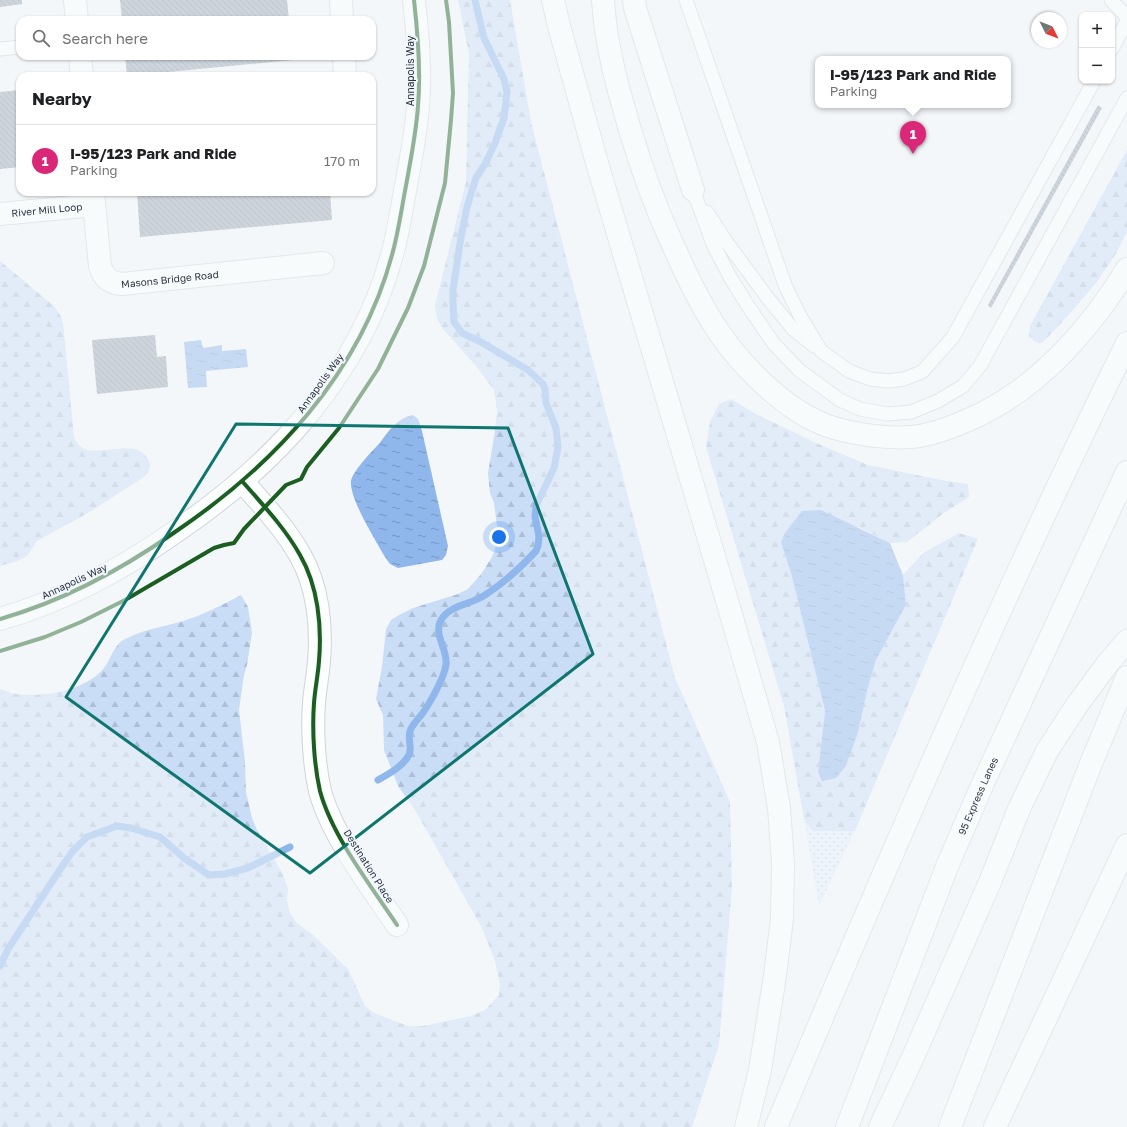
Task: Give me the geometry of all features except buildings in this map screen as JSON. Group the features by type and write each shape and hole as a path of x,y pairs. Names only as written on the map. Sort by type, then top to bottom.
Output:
{"main road":[{"path":"75,0 77,16"},
{"path":"341,0 342,16"},
{"name":"Annapolis Way","path":"0,619 48,603 117,570 195,519 242,481 281,445 311,411 339,373 354,348 382,285 392,255 415,138 418,104 418,29 414,0"},
{"path":"553,0 597,163 721,580 769,749 779,808 783,863 782,919 775,976 760,1070 746,1127"},
{"path":"603,0 604,15 614,71 632,138 650,191 677,255 711,320 734,352 760,381 790,405 817,422 843,430 877,437 911,437 948,429 989,411 1024,387 1057,359 1090,323 1127,269"},
{"path":"634,0 635,8 694,190"},
{"path":"80,60 82,72"},
{"path":"344,60 345,72"},
{"name":"River Mill Loop","path":"0,214 94,198"},
{"name":"Masons Bridge Road","path":"94,198 100,266 104,276 112,282 122,284 323,264"},
{"path":"776,1127 859,928 958,701 1011,585 1127,343"},
{"name":"95 Express Lanes","path":"847,1127 948,864 984,781 1127,472"},
{"name":"Destination Place","path":"242,481 288,536 308,570 316,601 320,632 319,661 314,703 317,769 320,791 336,828 357,864 397,925"},
{"path":"880,1127 914,1057 990,882 1019,809 1047,751 1077,705 1127,641"},
{"path":"950,1127 1090,766 1127,677"},
{"path":"995,1127 1127,845"}],"lane":[{"path":"686,0 785,285 799,314 821,351"},
{"path":"1111,0 1127,17"},
{"path":"1113,48 1127,22"},
{"path":"0,49 16,47"},
{"path":"694,190 725,240 767,297 793,329 849,371 870,379 888,381 904,379 922,372 953,337 1092,84"},
{"path":"694,190 713,244 730,277 774,344 795,366 840,400 860,409 886,414 910,412 938,401 963,386 980,366 1127,98"}],"highlighted area":[{"path":"236,424 508,428 593,654 310,873 66,697"}],"shaded area":[{"path":"804,819 813,831 855,831 819,906"}],"green space":[{"path":"458,0 510,0 531,122 675,678 730,802 732,887 719,1045 692,1127 0,1127 0,689 22,695 35,695 48,694 74,688 96,676 104,668 115,648 121,641 145,631 180,622 196,616 219,607 241,595 248,607 252,633 239,710 245,761 246,792 252,818 257,830 283,874 288,889 287,900 289,911 296,922 313,935 348,969 365,1006 374,1013 408,1026 423,1026 471,1016 485,1010 499,995 500,984 495,961 481,926 415,810 398,786 384,750 383,715 376,699 382,667 386,629 391,620 413,608 458,594 468,589 482,573 492,557 495,550 498,533 494,503 490,493 488,473 497,411 494,390 475,365 442,328 437,318 435,305 466,182 469,54"},
{"path":"1127,150 1127,232 1115,255 1097,282 1042,343 1035,342 1029,336 1030,326"},
{"path":"0,261 55,307 63,322 74,437 78,443 82,448 95,451 121,448 138,450 144,454 149,461 150,466 144,477 88,513 37,541 28,555 24,558 0,566"},
{"path":"731,399 756,414 814,442 868,465 968,484 969,497 944,513 907,542 890,543 859,527 781,542 791,573 825,711 818,772 867,691 876,660 906,605 903,575 923,553 959,533 978,539 855,831 813,831 804,819 784,706 706,447 710,422 719,404"}],"water":[{"path":"201,340 203,348 222,345 222,351 246,349 248,367 206,371 207,387 188,388 184,342"},
{"path":"413,415 418,419 422,431 448,546 446,555 442,560 398,568 390,564 370,530 354,498 351,481 359,467 393,426 402,419"},
{"path":"821,510 890,543 903,575 906,605 876,660 867,691 858,732 846,766 836,778 822,781 818,772 825,711 791,573 781,542 788,529 802,511"}],"waterway":[{"path":"378,780 398,768 409,755 409,735 411,729 429,704 443,677 446,659 439,631 441,620 450,611 480,598 499,585 512,575 536,551 539,536 535,517 536,506 554,468 558,447 556,428 546,403 543,384 528,370 481,342 462,333 454,322 453,290 467,207 476,178 485,164 496,141 504,118 507,92 504,79 484,38 475,0"},
{"path":"0,966 8,949 59,871 72,852 87,837 117,826 131,828 160,837 184,858 209,875 225,874 248,868 290,847"}],"cycle path":[{"path":"0,619 23,612 69,594 91,583 155,546 211,506 246,477 279,446 309,413 335,377 359,339 378,298 398,231 413,149 418,106 419,53 414,0"},
{"path":"0,651 45,637 81,622 125,600 214,548 234,543 244,529 286,485 301,479 307,467 339,428 378,369 408,308 424,266 445,183 453,93 449,22 446,0"},
{"path":"242,481 273,516 294,545 311,580 315,593 320,634 319,661 313,713 315,759 320,791 333,825 343,843 397,925"}],"place":[{"name":"I-95/123 Park and Ride","path":"913,154"}]}
